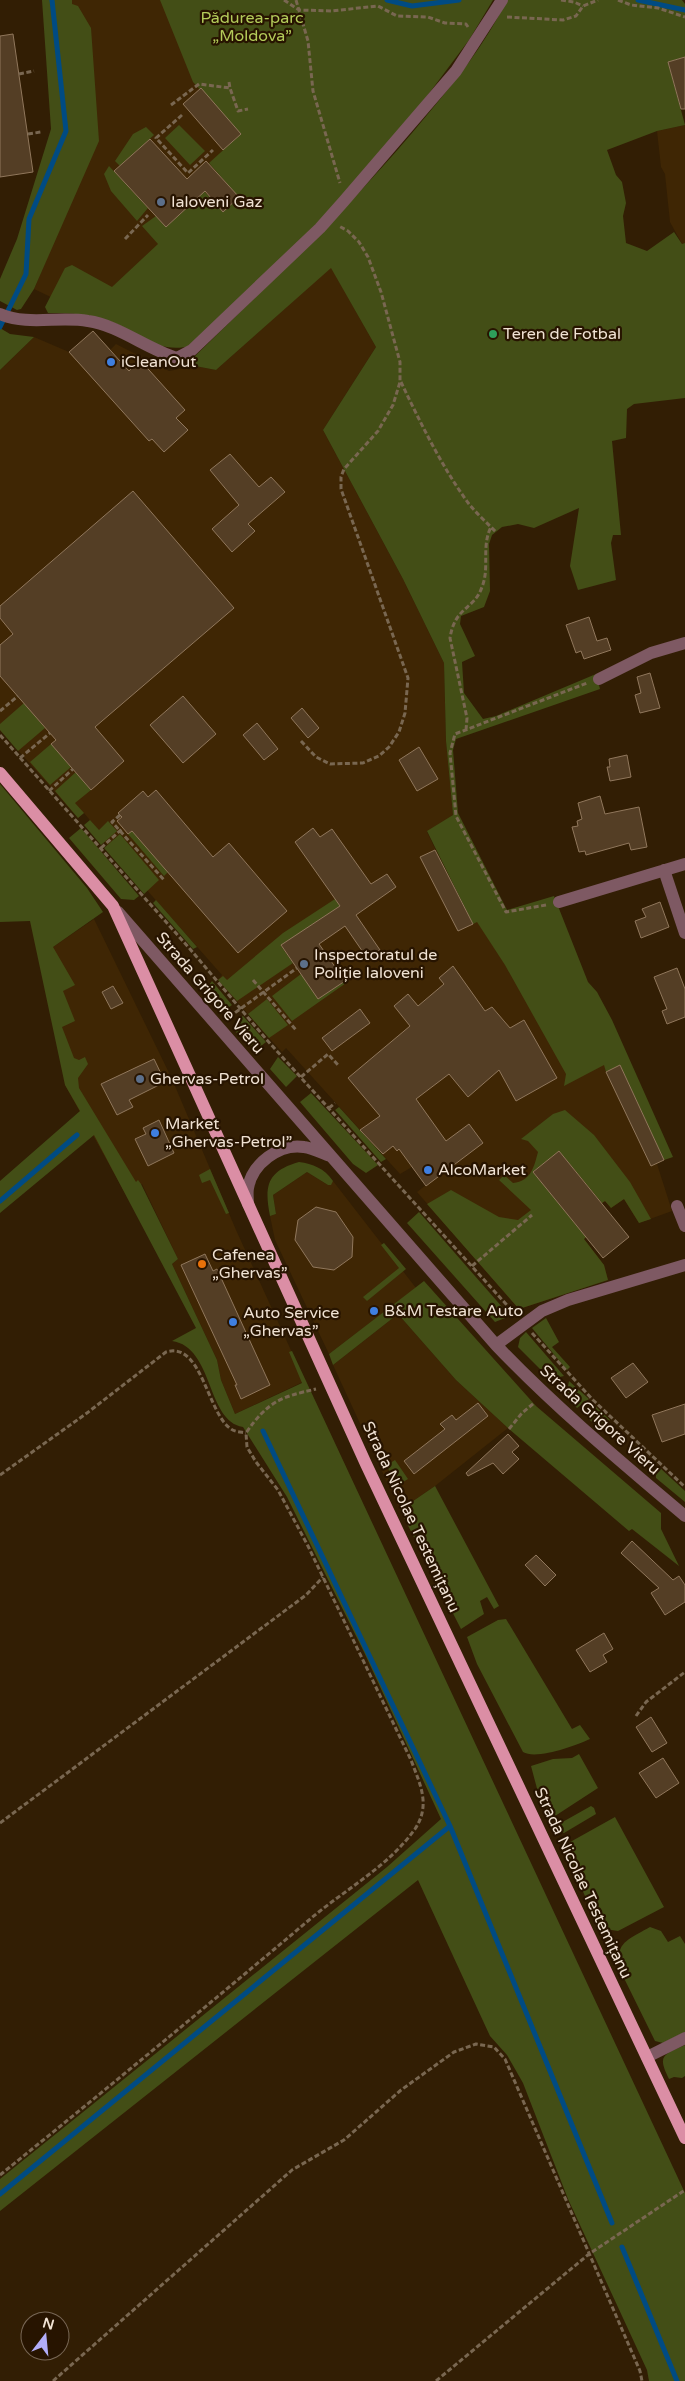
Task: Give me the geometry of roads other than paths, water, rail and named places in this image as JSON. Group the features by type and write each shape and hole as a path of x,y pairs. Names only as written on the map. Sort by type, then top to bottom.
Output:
{"main road":[{"name":"Strada Grigore Vieru","path":"0,773 113,906"},
{"name":"Strada Nicolae Testemițanu","path":"113,906 366,1464 685,2138"}],"street":[{"path":"0,314 15,320 88,321 104,325 159,352 177,358 192,350 323,224 344,201 456,71 502,0"},
{"path":"599,679 651,653 685,643"},
{"path":"559,902 685,864"},
{"path":"664,870 685,932"},
{"name":"Strada Grigore Vieru","path":"113,906 496,1345 545,1394 607,1451 685,1516"},
{"path":"248,1206 248,1188 255,1170 267,1156 284,1148 303,1147 331,1156"},
{"path":"677,1206 685,1226"},
{"path":"496,1345 523,1323 542,1311 568,1300 685,1265"},
{"path":"647,2057 685,2038"}],"waterway":[{"path":"0,327 26,274 29,219 66,131 52,0"},
{"path":"387,0 412,6 459,0"},
{"path":"638,0 685,10"},
{"path":"0,1201 77,1135"},
{"path":"263,1431 450,1826 612,2223"},
{"path":"0,2194 450,1826"},
{"path":"622,2247 677,2381"}],"place":[{"name":"Ialoveni Gaz","path":"161,202"},
{"name":"Teren de Fotbal","path":"493,334"},
{"name":"iCleanOut","path":"111,362"},
{"name":"Inspectoratul de Poliție Ialoveni","path":"304,964"},
{"name":"Ghervas-Petrol","path":"140,1079"},
{"name":"Market „Ghervas-Petrol”","path":"155,1133"},
{"name":"AlcoMarket","path":"428,1170"},
{"name":"Cafenea „Ghervas”","path":"202,1264"},
{"name":"B&M Testare Auto","path":"374,1311"},
{"name":"Auto Service „Ghervas”","path":"233,1322"}],"park label":[{"name":"Pădurea-parc „Moldova”","path":"252,27"}]}
